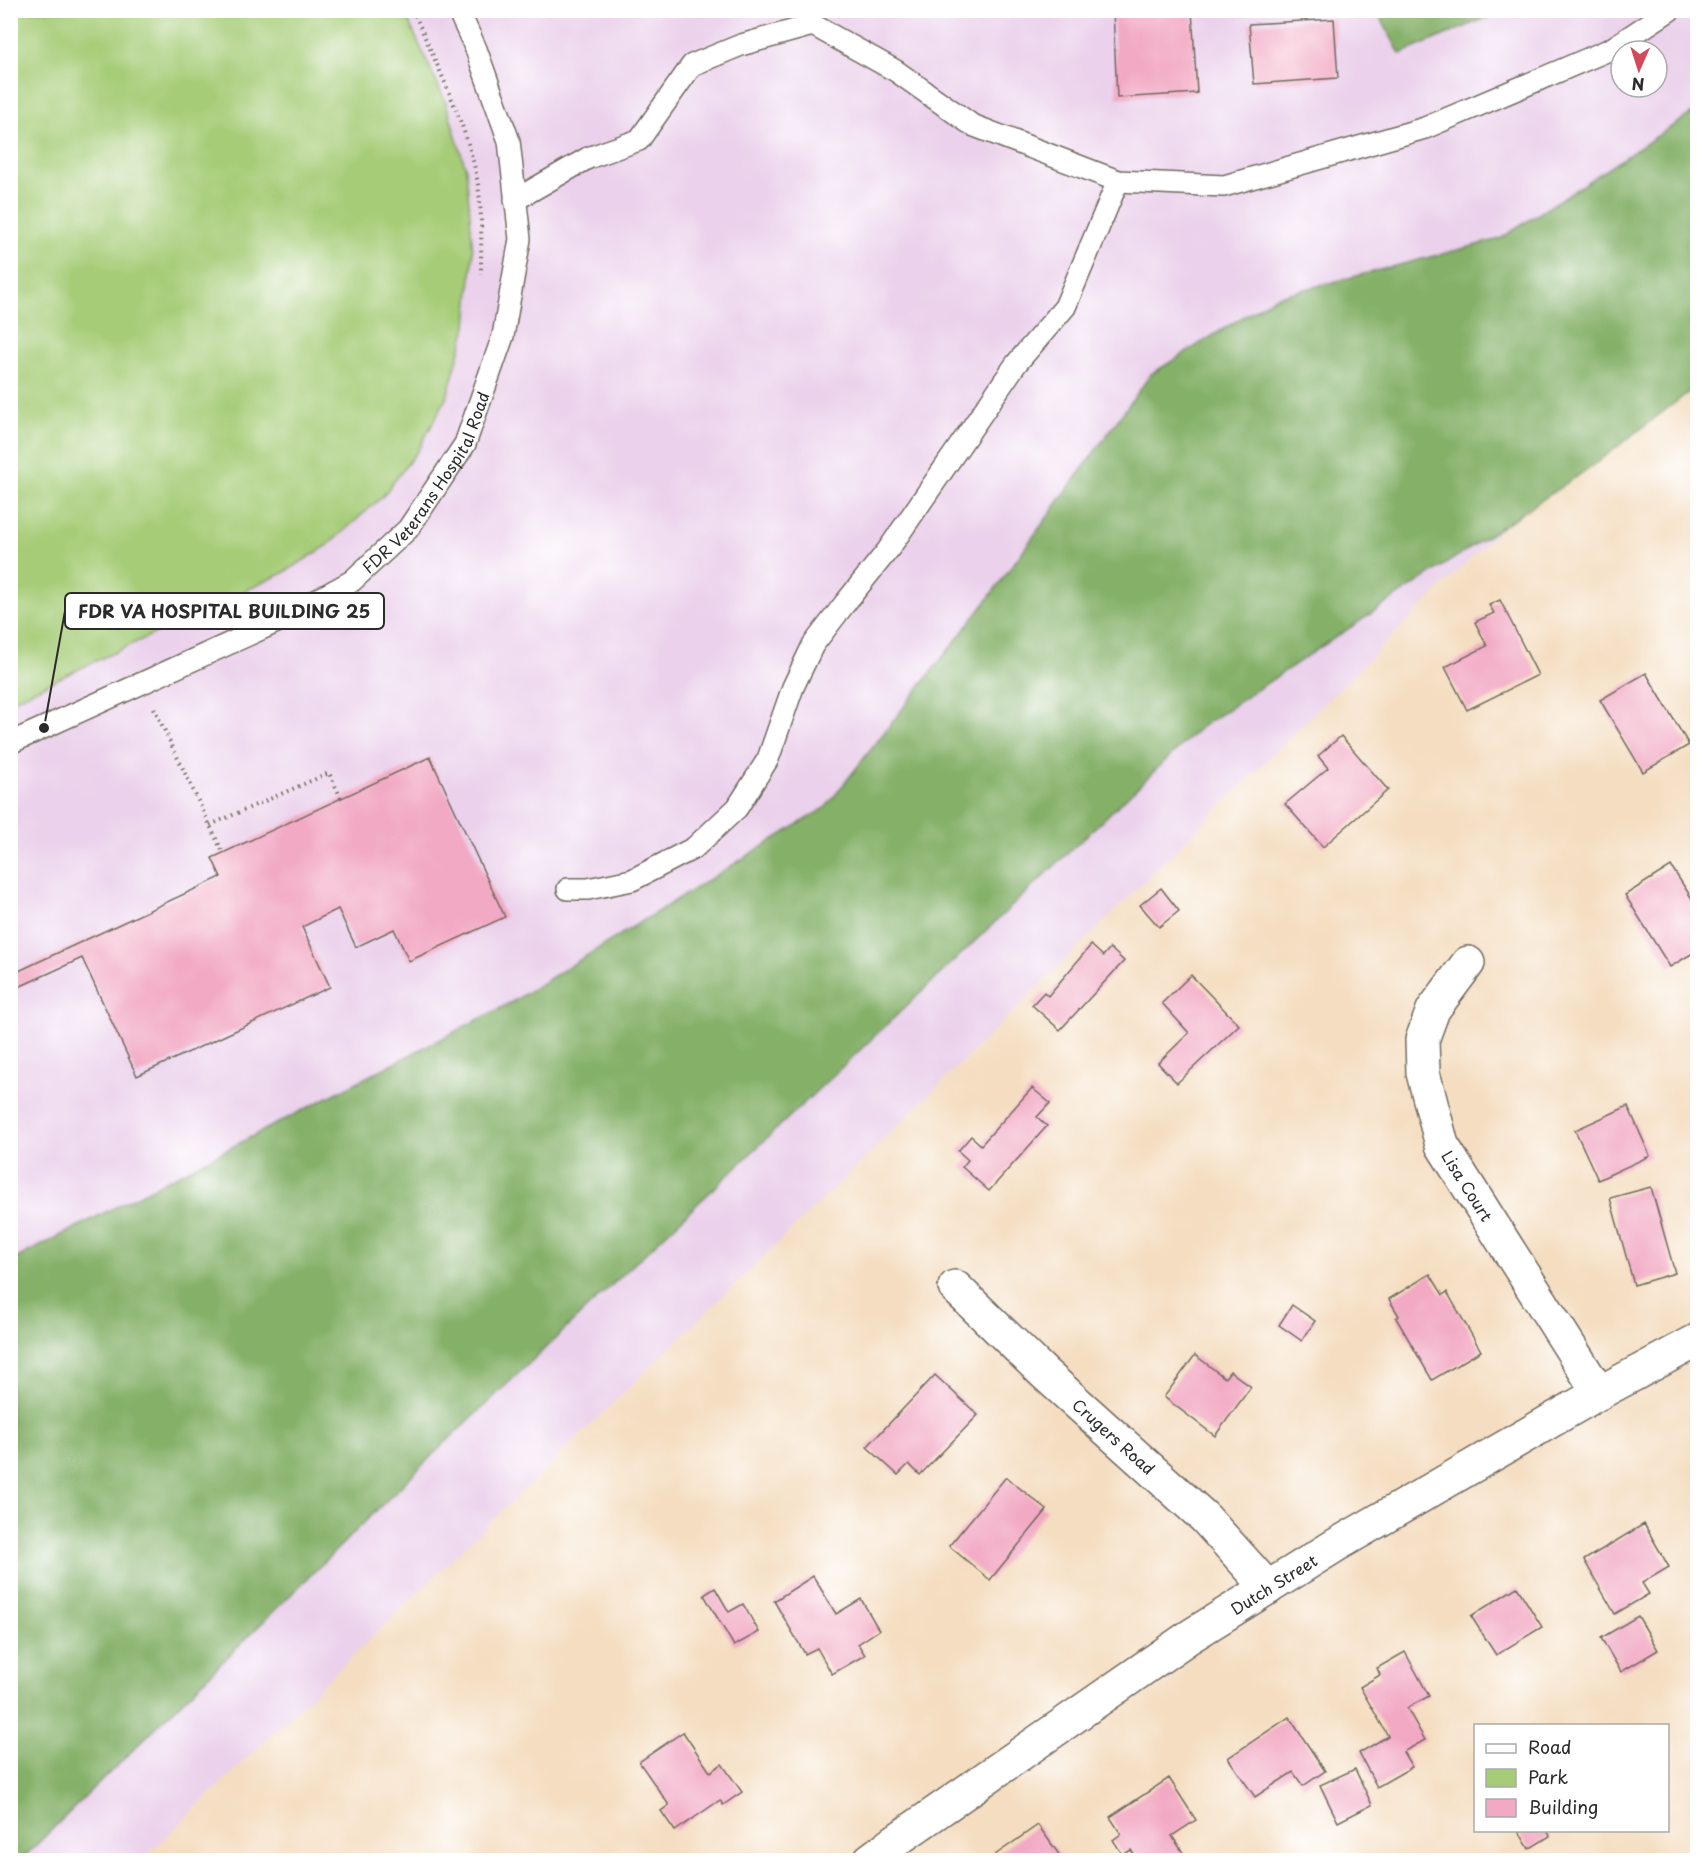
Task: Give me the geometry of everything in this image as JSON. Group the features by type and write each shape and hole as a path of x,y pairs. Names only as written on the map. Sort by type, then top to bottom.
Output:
{"street":[{"name":"Lisa Court","path":"1468,963 1433,1010 1422,1040 1423,1073 1442,1145 1599,1393"},
{"name":"Crugers Road","path":"955,1287 1045,1374 1205,1518 1268,1588"},
{"name":"Dutch Street","path":"870,1860 1189,1637 1336,1545 1599,1393 1698,1340"}],"lane":[{"name":"FDR Veterans Hospital Road","path":"10,743 281,620 352,581 408,529 465,444 503,336 520,239 509,141 476,49 458,10"},
{"path":"515,200 588,158 639,140 692,65 741,45 813,25 896,71 972,125 1118,182 1224,186 1425,128 1611,49 1670,10"},
{"path":"568,889 588,889 632,880 694,848 737,808 768,759 793,687 813,645 888,550 1016,364 1065,307 1118,182"}],"path":[{"path":"413,10 457,112 475,170 482,220 481,285"},
{"path":"142,683 223,853"},
{"path":"210,825 329,773 340,798"}],"shaded area":[{"path":"11,11 1697,11 1697,341 1579,451 859,1164 142,1860 11,1860"}],"green space":[{"path":"10,11 404,11 446,103 466,169 473,252 467,326 447,397 418,450 383,496 327,546 283,573 11,701"},
{"path":"1377,11 1503,11 1400,54"},
{"path":"1697,110 1697,386 1588,469 1201,727 446,1442 21,1860 11,1860 11,1261 512,1002 826,807 985,603 1151,374 1275,297 1500,239"}],"building":[{"path":"1113,10 1192,10 1197,93 1117,98"},
{"path":"1334,19 1338,78 1254,84 1249,24"},
{"path":"1500,600 1538,675 1467,710 1445,667 1487,646 1475,622 1494,613 1489,605"},
{"path":"1646,673 1689,745 1643,772 1600,700"},
{"path":"1341,736 1388,790 1323,847 1285,804 1328,768 1318,756"},
{"path":"430,757 505,917 409,961 394,929 356,947 338,909 302,927 330,987 137,1076 82,958 10,991 10,975 221,877 212,858"},
{"path":"1671,866 1698,908 1698,950 1670,967 1625,895"},
{"path":"1161,888 1179,911 1159,927 1140,905"},
{"path":"1091,945 1103,956 1110,948 1124,961 1060,1030 1032,1005 1044,992 1048,996"},
{"path":"1191,975 1239,1025 1177,1083 1158,1063 1189,1033 1162,1003"},
{"path":"1032,1088 1050,1103 1037,1117 1047,1126 989,1191 962,1167 968,1160 958,1151 971,1136 981,1145"},
{"path":"1628,1106 1650,1156 1598,1180 1575,1130"},
{"path":"1651,1187 1675,1273 1634,1285 1610,1198"},
{"path":"1430,1274 1443,1295 1447,1292 1481,1351 1432,1380 1396,1318 1399,1316 1389,1299"},
{"path":"1292,1305 1315,1321 1302,1341 1279,1325"},
{"path":"1195,1355 1225,1378 1230,1371 1251,1387 1215,1436 1164,1397"},
{"path":"935,1375 978,1415 920,1475 909,1464 898,1475 867,1447"},
{"path":"1006,1477 1047,1510 990,1580 949,1546"},
{"path":"1644,1524 1669,1567 1642,1583 1649,1594 1615,1614 1584,1560"},
{"path":"813,1576 836,1614 861,1599 879,1630 858,1644 865,1655 832,1674 817,1648 805,1654 774,1601"},
{"path":"1517,1587 1542,1627 1496,1655 1471,1616"},
{"path":"715,1588 729,1612 743,1604 759,1632 734,1646 704,1595"},
{"path":"1638,1616 1658,1650 1621,1672 1601,1638"},
{"path":"1405,1652 1429,1696 1407,1708 1425,1740 1403,1752 1412,1767 1377,1787 1359,1753 1388,1736 1360,1687 1380,1675 1377,1668"},
{"path":"1289,1717 1325,1771 1303,1786 1293,1772 1255,1797 1228,1758"},
{"path":"683,1732 710,1772 722,1764 742,1792 723,1805 720,1800 675,1831 661,1811 669,1805 639,1762"},
{"path":"1355,1769 1372,1805 1338,1822 1320,1785"},
{"path":"1169,1778 1196,1820 1172,1836 1188,1860 1138,1860 1131,1850 1123,1855 1113,1840 1121,1834 1110,1817"},
{"path":"1038,1825 1063,1860 995,1860 992,1857"},
{"path":"1519,1832 1548,1832 1550,1836 1529,1849"}],"place":[{"name":"FDR VA HOSPITAL BUILDING 25","path":"44,728"}]}
